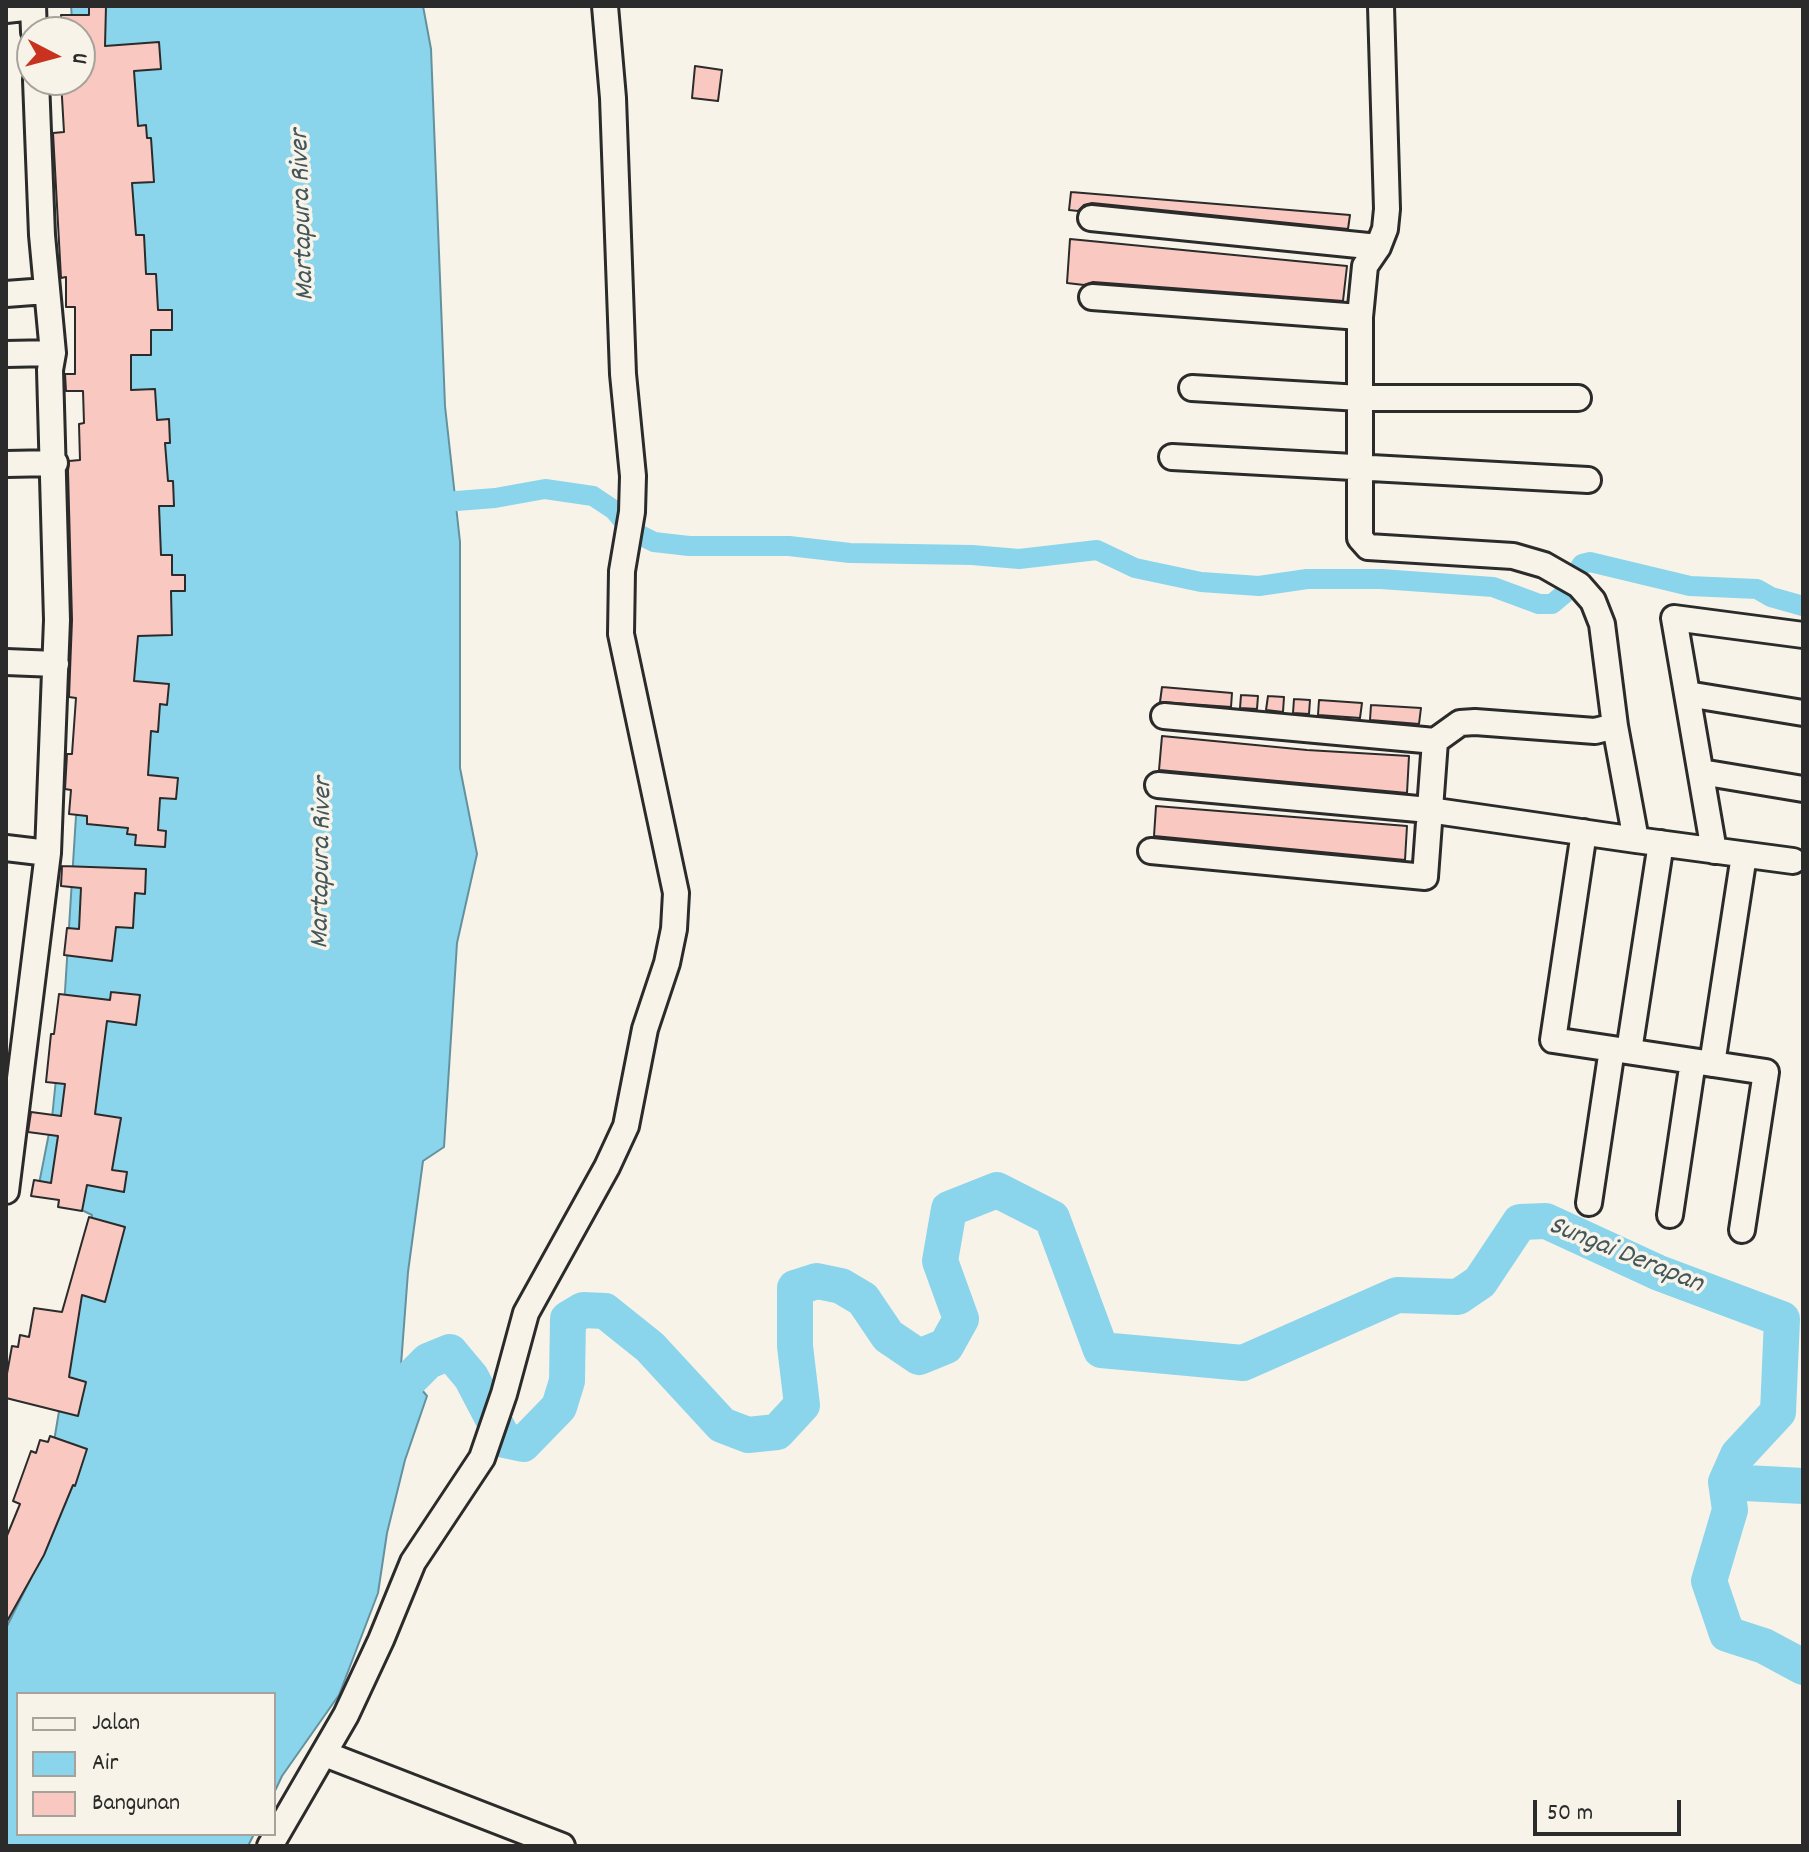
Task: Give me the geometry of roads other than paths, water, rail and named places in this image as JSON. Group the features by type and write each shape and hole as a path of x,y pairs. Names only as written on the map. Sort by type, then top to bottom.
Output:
{"street":[{"path":"276,1836 325,1754 363,1681 413,1562 482,1458 504,1394 526,1313 601,1178 626,1126 645,1029 667,963 674,929 676,893 621,634 622,571 632,512 633,476 623,374 613,98 605,6"},
{"path":"1381,6 1387,209 1385,229 1378,247 1365,266 1360,317 1360,538 1368,547 1513,556 1544,565 1570,579 1599,611 1615,726 1636,840"},
{"path":"6,10 33,7"},
{"path":"6,1191 48,853 56,664 55,463 50,370 53,353 46,291 37,96"},
{"path":"1091,218 1378,247"},
{"path":"6,294 46,291"},
{"path":"1092,297 1360,317"},
{"path":"6,354 53,353"},
{"path":"1192,388 1360,398 1578,398"},
{"path":"1172,457 1588,480"},
{"path":"6,464 55,463"},
{"path":"1714,851 1674,618 1803,635"},
{"path":"6,662 56,664"},
{"path":"1687,694 1803,713"},
{"path":"1164,716 1435,741 1460,723 1595,731 1615,726"},
{"path":"1151,851 1425,877 1435,741"},
{"path":"1701,772 1803,789"},
{"path":"1158,785 1429,810 1793,861"},
{"path":"1584,832 1553,1040 1766,1072 1742,1230"},
{"path":"1589,1203 1661,843"},
{"path":"6,848 48,853"},
{"path":"1670,1215 1744,855"},
{"path":"325,1754 562,1846"}],"water":[{"name":"Martapura River","path":"71,6 423,6 431,49 445,406 460,542 460,768 477,854 457,943 444,1147 423,1161 408,1272 401,1365 427,1396 405,1460 387,1533 378,1593 339,1695 276,1789 276,1692 16,1692 16,1836 253,1836 248,1846 6,1846 6,1628 31,1578 92,1215 38,1189 52,1118 65,991 89,609 81,96 96,96 96,16 72,16"}],"waterway":[{"path":"431,503 495,498 545,489 593,496 614,510 632,531 654,542 1019,559 1097,550 1135,568 1201,582 1259,586 1307,579 1381,579 1493,587 1539,604 1552,604 1564,594 1582,564 1590,562 1690,586 1757,589 1771,597 1803,606"},
{"name":"Sungai Derapan","path":"368,1388 400,1389 428,1361 450,1352 471,1377 504,1440 523,1444 559,1407 567,1381 568,1319 583,1310 605,1311 650,1347 722,1425 748,1435 777,1432 802,1405 795,1346 795,1288 817,1281 841,1286 863,1299 888,1336 919,1357 946,1346 961,1319 940,1261 949,1209 997,1190 1052,1218 1101,1350 1243,1363 1397,1295 1458,1297 1480,1282 1520,1222 1546,1221 1659,1273 1782,1319 1778,1412 1738,1455 1726,1482 1730,1510 1709,1581 1727,1634 1764,1646 1803,1667"},
{"path":"1726,1482 1803,1486"}]}
